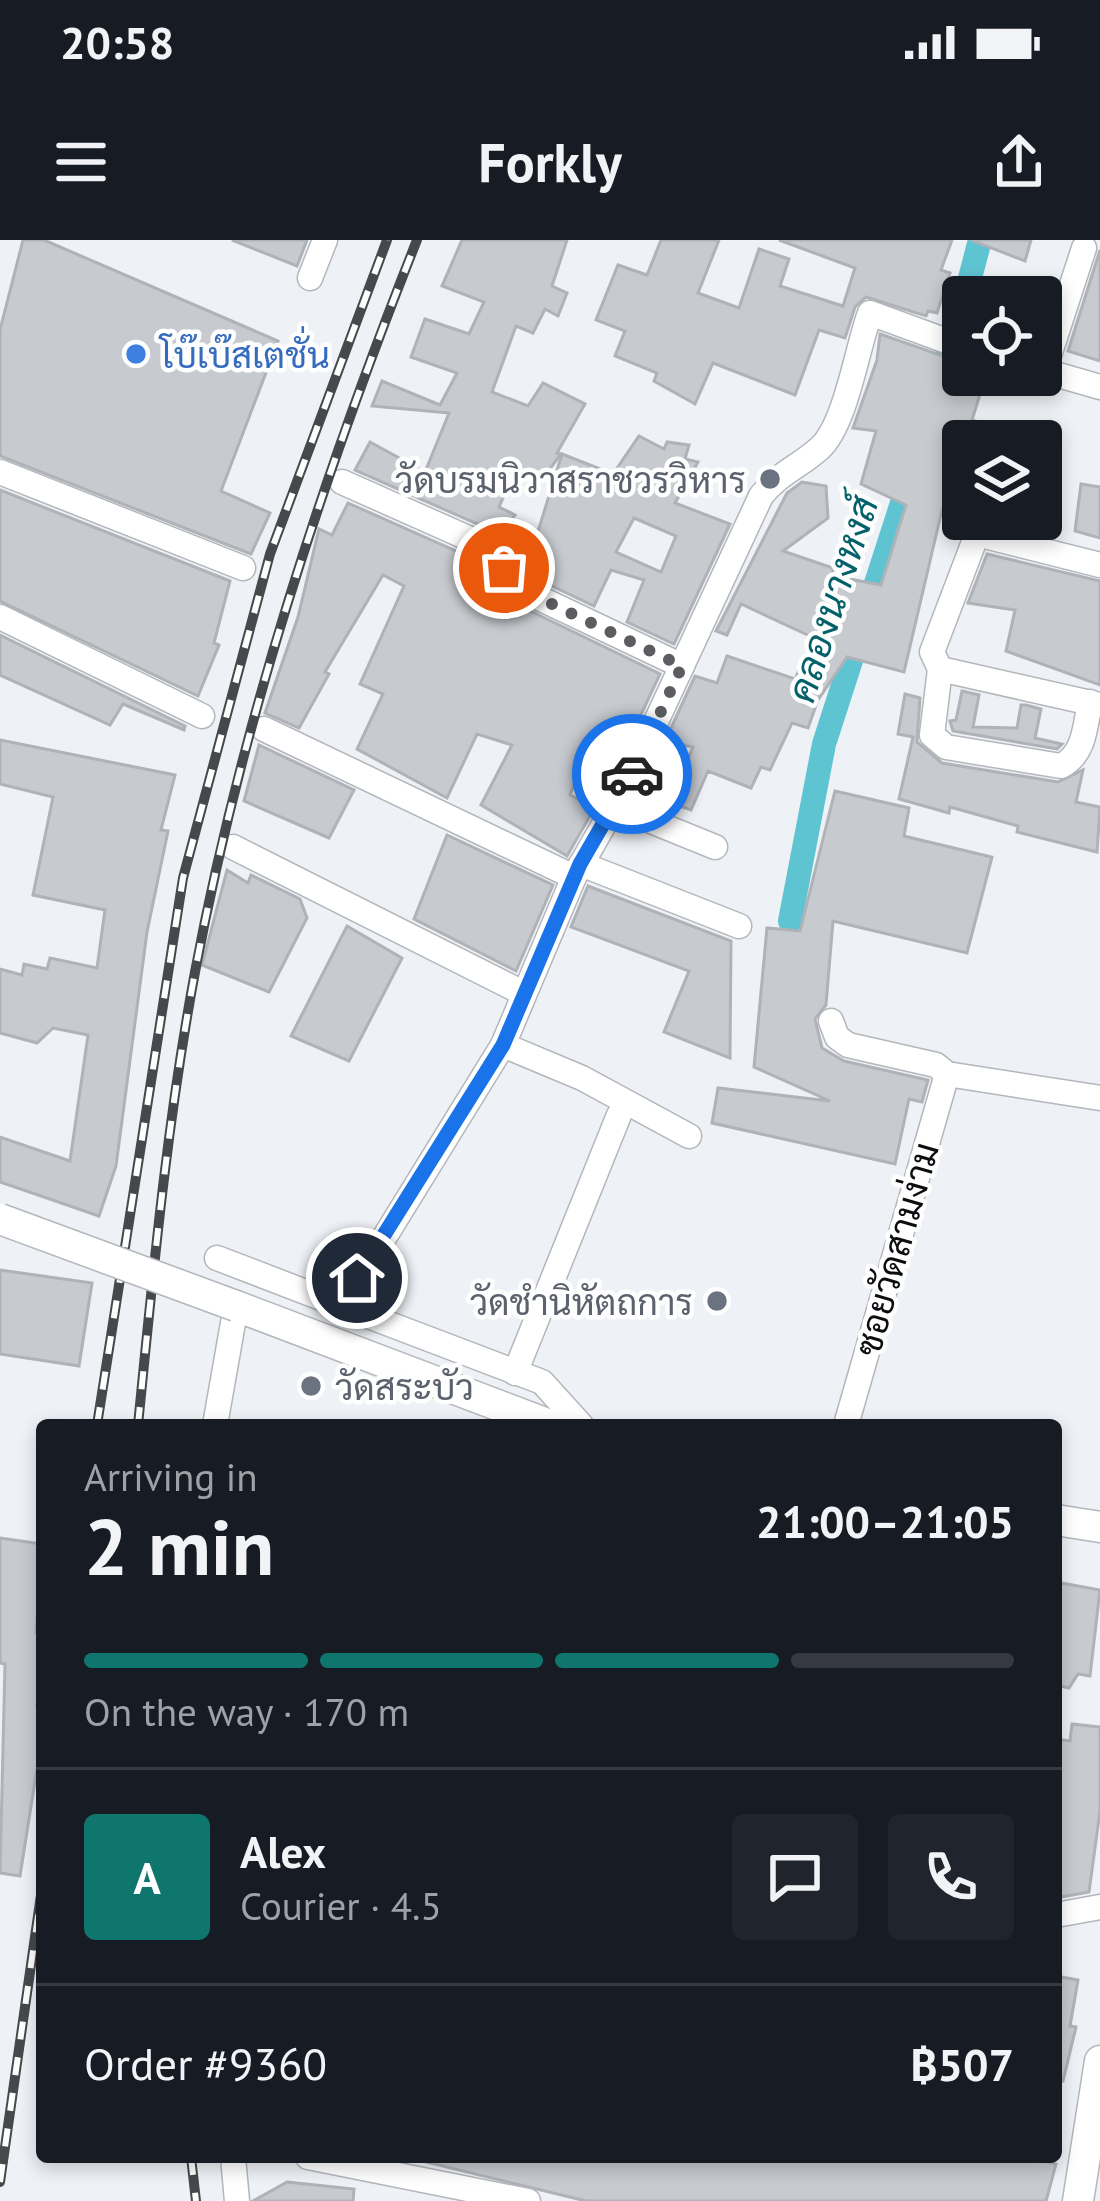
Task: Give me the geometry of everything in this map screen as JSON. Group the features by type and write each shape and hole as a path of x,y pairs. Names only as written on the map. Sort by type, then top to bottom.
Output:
{"main road":[{"path":"0,1220 534,1419"},
{"path":"1062,1521 1100,1527"},
{"path":"1078,2201 1100,2061"}],"street":[{"path":"310,278 325,240"},
{"path":"1062,312 1084,248"},
{"path":"342,1306 503,1045 578,870 614,806 761,496 780,471 819,449 833,432 869,313 942,340"},
{"path":"1062,375 1100,385"},
{"path":"0,472 243,568"},
{"path":"342,482 497,551 504,578 516,587 682,666"},
{"path":"940,669 1095,704 1074,759 1061,766 946,747 932,735 940,669 932,652 977,534 1100,565"},
{"path":"0,617 202,716"},
{"path":"264,729 578,870 739,926"},
{"path":"614,806 715,847"},
{"path":"232,847 524,993"},
{"path":"831,1022 842,1042 937,1065 947,1074 1100,1098"},
{"path":"503,1045 582,1078 689,1136"},
{"name":"ซอยวัดสามง่าม","path":"848,1419 947,1074"},
{"path":"515,1372 619,1115"},
{"path":"217,1258 542,1382 576,1419"},
{"path":"216,1419 236,1306"},
{"path":"1062,1914 1100,1907"},
{"path":"234,2163 237,2201"},
{"path":"338,2163 529,2201"}],"building":[{"name":"โบ๊เบ๊สเตชั่น","path":"23,240 44,240 278,341 221,491 270,513 251,554 0,456 0,330"},
{"path":"232,240 307,240 297,266"},
{"path":"462,240 567,240 552,286 567,293 558,316 545,309 533,333 516,326 492,392 528,406 543,383 585,404 557,453 561,454 541,481 514,472 499,507 515,515 500,534 355,470 370,442 425,472 449,413 372,406 382,381 440,405 457,373 411,357 425,319 469,334 484,302 442,286"},
{"path":"661,240 719,240 698,293 739,308 759,249 789,259 780,286 843,306 855,268 779,240 952,240 941,270 950,273 942,276 937,313 928,311 926,316 866,297 855,307 845,338 819,330 795,395 713,363 695,404 654,381 657,373 615,356 625,331 596,320 618,265 647,275"},
{"path":"971,240 1031,240 1025,261"},
{"path":"1100,250 1100,361 1068,351"},
{"path":"880,334 942,356 942,396 979,396 972,420 942,420 942,510 904,672 847,657 818,700 808,728 792,723 770,770 761,767 751,788 708,771 691,810 668,802 693,747 665,741 695,676 717,683 727,656 795,679 814,638 741,604 727,635 716,631 787,493 802,482 826,486 828,518 783,551 833,568 832,581 834,576 881,585 906,505 861,484 876,431 853,428 877,360"},
{"path":"639,436 664,449 667,442 689,445 685,459 698,462 675,503 730,524 674,644 627,622 644,580 611,570 594,606 527,574 541,542 535,541 562,454 613,474","holes":["634,518 676,536 661,572 616,552"]},
{"path":"1081,484 1100,487 1100,538 1075,531"},
{"path":"0,490 230,581 214,643 219,645 198,696 0,601"},
{"path":"348,503 483,563 486,575 481,587 660,674 616,768 587,753 570,795 595,807 567,856 481,805 512,745 477,734 447,798 357,749 383,694 360,684 404,586 383,575 325,672 329,674 299,728 265,713 298,617 319,529 332,535"},
{"path":"987,554 1100,581 1100,685 1006,651 1015,610 968,603"},
{"path":"0,635 185,726 184,730 123,704 110,725 0,675"},
{"path":"962,691 979,695 973,727 1017,728 1021,705 1026,705 1041,709 1035,738 1062,744 1057,749 953,731 950,721 956,720"},
{"path":"905,694 920,698 917,742 942,763 1058,782 1083,770 1076,802 1100,807 1097,852 1017,832 1018,826 950,807 949,813 899,799 913,737 898,734"},
{"path":"0,740 175,775 161,830 168,831 147,932 116,1166 99,1216 0,1182 0,1137 70,1161 88,1035 53,1028 37,1043 0,1033 0,969 22,975 24,964 47,969 50,958 97,968 105,910 33,895 53,797 0,784"},
{"path":"259,745 354,790 329,838 244,801"},
{"path":"835,791 909,808 904,836 992,857 967,953 833,921 826,1005 815,1019 822,1048 844,1061 928,1080 922,1102 909,1099 895,1164 712,1123 718,1088 830,1101 754,1067 767,928 800,931"},
{"path":"447,835 553,885 516,971 414,919"},
{"path":"227,870 248,883 251,875 300,899 307,918 269,992 202,965"},
{"path":"588,886 731,941 730,1058 664,1032 689,971 571,927"},
{"path":"347,926 402,958 349,1061 291,1036"},
{"path":"0,1270 92,1283 79,1366 0,1354"},
{"path":"0,1538 36,1543 36,1775 20,1876 0,1873 5,1664 0,1663"},
{"path":"1062,1583 1100,1590 1090,1676 1078,1674 1069,1688 1062,1686"},
{"path":"1072,1724 1100,1727 1100,1811 1089,1892 1062,1897 1062,1740 1070,1741"},
{"path":"1062,1977 1078,1980 1070,2026 1076,2027 1063,2081"},
{"path":"431,2163 1056,2164 1046,2201 586,2201"},
{"path":"287,2182 354,2189 353,2201 253,2201"}],"waterway":[{"name":"คลองนางหงส์","path":"971,276 980,240"},
{"name":"คลองนางหงส์","path":"937,387 942,371"},
{"name":"คลองนางหงส์","path":"790,921 824,744 912,472"}],"railway":[{"path":"98,1419 183,878 270,554 387,240"},
{"path":"139,1419 176,1085 214,878 288,601 349,419 417,240"},
{"path":"0,2182 36,1930"},
{"path":"192,2163 196,2201"}],"way so far":[{"path":"504,568 504,578 516,587 682,666 632,774"}],"place":[{"name":"โบ๊เบ๊สเตชั่น","path":"136,354"},
{"name":"วัดบรมนิวาสราชวรวิหาร","path":"770,479"},
{"name":"วัดชำนิหัตถการ","path":"717,1301"},
{"name":"วัดสระบัว","path":"311,1386"}],"route":[{"path":"357,1278 503,1045 580,864 632,774"}]}
